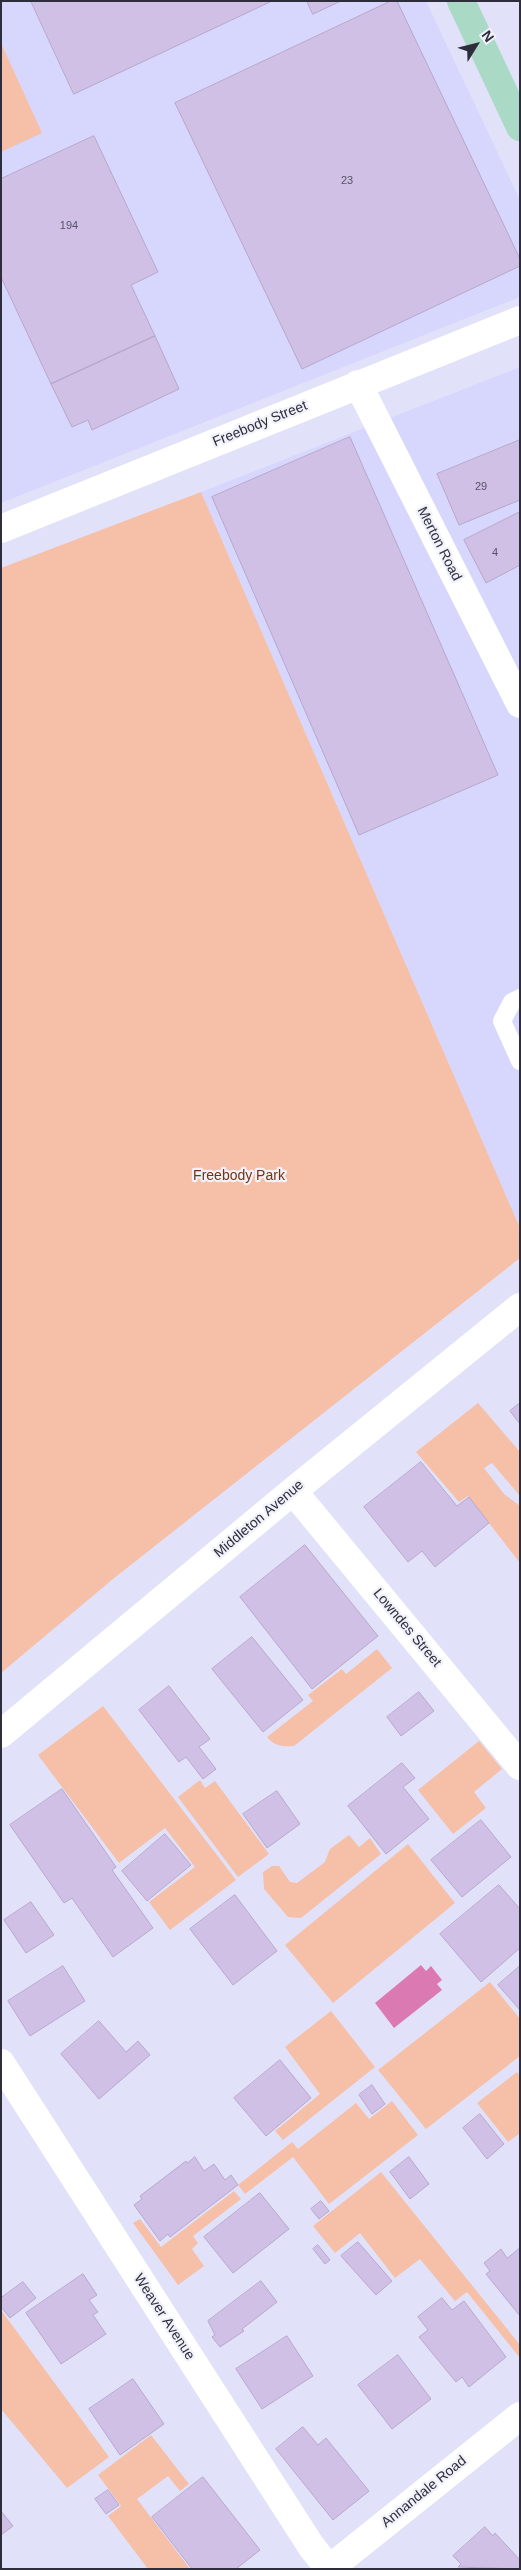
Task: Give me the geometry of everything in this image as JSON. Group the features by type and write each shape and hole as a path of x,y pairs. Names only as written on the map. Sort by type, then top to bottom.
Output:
{"main road":[{"path":"460,1 520,128"}],"street":[{"name":"Freebody Street","path":"1,529 520,320"},
{"name":"Merton Road","path":"358,384 520,704"},
{"name":"Middleton Avenue","path":"1,1734 520,1307"},
{"name":"Lowndes Street","path":"294,1491 520,1766"},
{"name":"Weaver Avenue","path":"1,2063 311,2546 329,2569"},
{"name":"Annandale Road","path":"329,2569 520,2416"}],"lane":[{"path":"520,998 512,1002 502,1021 520,1061"}],"shaded area":[{"path":"1,1 426,1 520,200 520,297 1,503"},
{"path":"520,367 520,1228 201,492"},
{"path":"421,1965 426,1971 431,1966 442,1980 437,1984 442,1990 394,2028 375,2003"}],"green space":[{"path":"1,43 42,133 1,152"},
{"name":"Freebody Park","path":"201,492 520,1228 520,1258 113,1579 1,1673 1,568"},
{"path":"478,1403 520,1452 520,1496 492,1463 484,1468 504,1494 520,1506 520,1563 468,1496 459,1502 416,1452"},
{"path":"377,1649 392,1668 294,1746 279,1745 267,1737 313,1701 308,1695 342,1669 346,1674"},
{"path":"103,1706 236,1880 170,1930 149,1902 195,1867 165,1828 119,1863 38,1755"},
{"path":"479,1741 502,1769 474,1792 486,1808 453,1834 418,1790"},
{"path":"200,1780 205,1788 215,1781 269,1854 238,1877 178,1797"},
{"path":"349,1835 359,1847 370,1838 381,1854 301,1918 288,1917 264,1889 263,1872 272,1866 279,1866 290,1882 297,1883 325,1862 330,1849"},
{"path":"408,1844 455,1903 333,2003 285,1945"},
{"path":"490,1982 520,2019 520,2056 426,2129 378,2070"},
{"path":"331,2011 375,2067 283,2140 275,2131 320,2094 285,2047"},
{"path":"517,2072 520,2076 520,2133 508,2142 477,2103"},
{"path":"392,2101 418,2135 329,2204 293,2157 245,2194 238,2185 292,2142 298,2149 356,2103 369,2119"},
{"path":"381,2172 520,2345 520,2358 467,2292 455,2301 420,2259 395,2278 360,2233 335,2253 313,2226"},
{"path":"234,2191 241,2199 193,2236 198,2243 192,2249 204,2266 178,2285 133,2223 140,2219 161,2247"},
{"path":"1,2310 109,2457 67,2488 1,2409"},
{"path":"151,2435 189,2484 180,2491 168,2476 137,2499 190,2569 148,2569 108,2516 121,2506 98,2475"}],"building":[{"path":"31,1 272,1 74,94"},
{"path":"307,1 341,1 313,14"},
{"path":"391,1 397,1 520,259 520,266 302,369 175,103"},
{"path":"94,136 158,272 131,285 155,336 51,384 1,277 1,179"},
{"path":"155,336 179,389 92,430 88,420 72,427 51,384"},
{"path":"350,437 498,775 359,835 212,497"},
{"path":"520,440 520,500 459,525 437,474"},
{"path":"520,512 520,565 486,583 464,540"},
{"path":"520,1403 520,1424 510,1411"},
{"path":"421,1462 457,1506 469,1497 489,1523 435,1567 422,1551 408,1562 364,1507"},
{"path":"305,1545 378,1636 312,1689 240,1597"},
{"path":"252,1637 303,1700 263,1732 212,1669"},
{"path":"169,1686 210,1739 199,1747 216,1769 203,1779 186,1757 179,1762 139,1710"},
{"path":"419,1692 434,1711 401,1736 387,1717"},
{"path":"402,1763 415,1778 403,1787 429,1819 386,1854 348,1806"},
{"path":"62,1789 116,1867 112,1870 153,1928 113,1957 72,1898 64,1903 10,1825"},
{"path":"277,1791 300,1824 267,1848 243,1814"},
{"path":"481,1820 511,1857 462,1897 431,1860"},
{"path":"165,1834 191,1865 147,1901 122,1871"},
{"path":"499,1885 520,1909 520,1948 481,1982 440,1934"},
{"path":"235,1895 277,1951 233,1985 190,1929"},
{"path":"31,1902 54,1935 26,1953 4,1920"},
{"path":"63,1966 85,2001 30,2036 8,2001"},
{"path":"520,1966 520,2010 498,1985"},
{"path":"99,2021 126,2052 138,2041 150,2055 99,2099 61,2054"},
{"path":"280,2060 311,2098 266,2136 234,2098"},
{"path":"372,2085 385,2104 372,2114 359,2095"},
{"path":"480,2114 504,2144 487,2159 463,2128"},
{"path":"195,2157 204,2171 214,2164 225,2180 231,2175 238,2185 170,2237 168,2234 160,2241 134,2205 142,2199 140,2196 186,2161 187,2163"},
{"path":"409,2157 429,2184 410,2199 390,2172"},
{"path":"260,2193 289,2229 233,2273 204,2237"},
{"path":"321,2201 329,2211 319,2219 311,2209"},
{"path":"358,2242 392,2281 376,2295 341,2256"},
{"path":"318,2245 330,2260 325,2264 313,2249"},
{"path":"520,2248 520,2316 486,2274 490,2271 484,2263 501,2249 507,2258"},
{"path":"83,2274 97,2295 89,2300 98,2312 93,2315 106,2334 61,2364 26,2313"},
{"path":"261,2281 277,2302 242,2329 244,2331 220,2347 212,2337 215,2335 208,2321"},
{"path":"23,2282 36,2298 10,2318 1,2307 1,2298"},
{"path":"442,2298 452,2310 464,2301 506,2357 469,2387 462,2377 456,2382 419,2337 428,2330 418,2317"},
{"path":"287,2336 313,2376 262,2409 236,2369"},
{"path":"398,2355 431,2399 392,2429 358,2385"},
{"path":"133,2379 164,2424 120,2455 89,2409"},
{"path":"303,2427 318,2445 326,2438 369,2491 333,2520 276,2449"},
{"path":"203,2477 260,2550 236,2569 192,2569 152,2517"},
{"path":"108,2490 119,2505 106,2514 95,2499"},
{"path":"1,2511 13,2526 1,2535"},
{"path":"485,2527 493,2536 495,2533 520,2560 520,2569 458,2567 461,2564 453,2556"}]}
